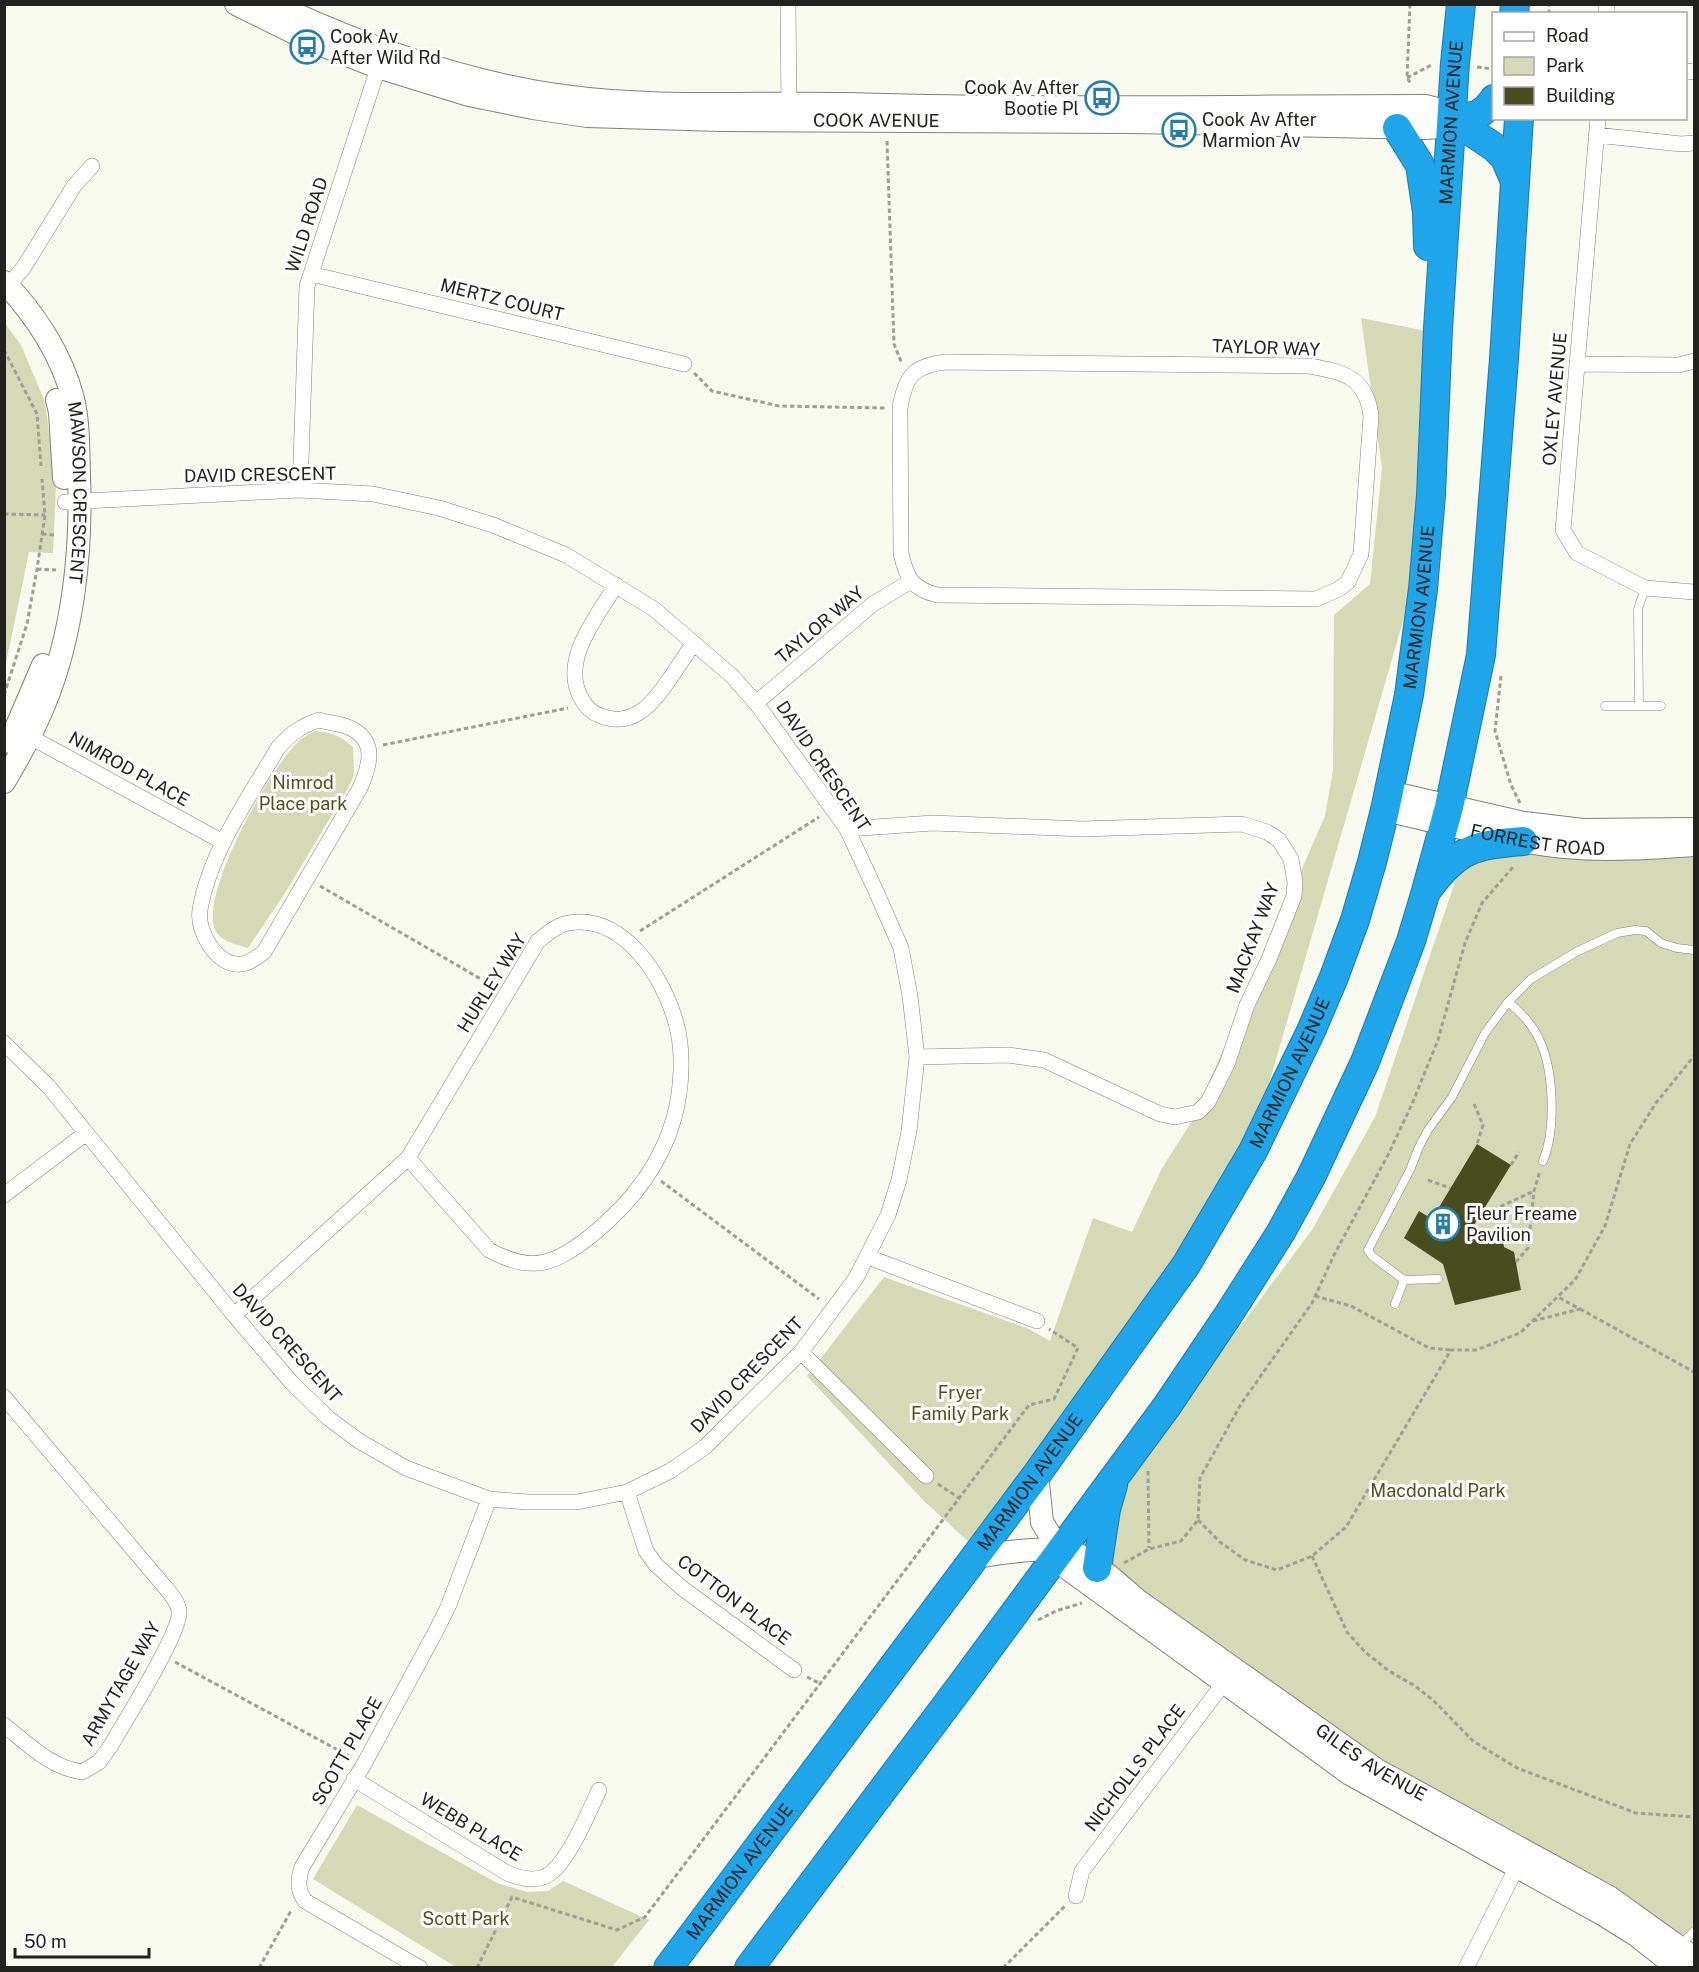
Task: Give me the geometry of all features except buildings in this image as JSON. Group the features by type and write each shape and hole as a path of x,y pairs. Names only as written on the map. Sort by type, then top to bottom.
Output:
{"highway":[{"name":"MARMION AVENUE","path":"668,1968 1037,1473 1186,1265 1253,1151 1311,1031 1334,977 1355,920 1387,801 1409,695 1424,589 1431,495 1438,329 1455,63 1461,4"},
{"path":"1452,119 1475,117 1492,102"},
{"path":"1452,119 1494,147 1504,158 1514,179"},
{"path":"749,1968 1167,1406 1281,1232 1311,1177 1365,1062 1411,941 1426,891 1446,815 1481,655 1504,359 1519,120"},
{"path":"1397,128 1420,165 1428,236 1426,299 1431,322 1438,329"},
{"path":"1426,891 1438,876 1469,849 1523,841"},
{"path":"1109,1567 1106,1509 1115,1474"}],"street":[{"name":"COOK AVENUE","path":"236,4 309,40 381,59 469,94 534,108 587,116 720,120 789,111 902,106 1182,108 1425,106 1441,110 1452,119 1438,127 1397,128 789,111"},
{"name":"COOK AVENUE","path":"273,4 381,59"},
{"path":"788,4 789,111"},
{"name":"WILD ROAD","path":"300,490 307,286 381,59"},
{"name":"OXLEY AVENUE","path":"1598,120 1563,530 1577,554 1645,588 1695,592"},
{"path":"1596,135 1681,144 1695,143"},
{"path":"6,291 24,267 74,186 92,166"},
{"name":"MERTZ COURT","path":"311,274 684,364"},
{"name":"MAWSON CRESCENT","path":"4,751 23,733 48,693 73,598 78,555 56,395 37,350 6,291"},
{"path":"1577,364 1678,365 1695,361"},
{"name":"TAYLOR WAY","path":"756,703 873,604 911,581 923,591 937,594 1316,599 1340,589 1348,582 1361,554 1371,416 1370,405 1362,387 1352,379 1309,366 945,362 928,364 916,370 908,380"},
{"path":"908,380 900,408 900,553 911,581"},
{"name":"DAVID CRESCENT","path":"4,1043 49,1087 234,1315 291,1382 328,1418 359,1441 406,1468 489,1499 577,1502 627,1492 670,1471 705,1447 801,1352 834,1310 868,1257 888,1215 899,1180 909,1131 917,1057 910,996 901,948 876,888 847,829 756,703 732,676 654,609 566,555 493,525 438,508 373,494 300,490 72,502"},
{"name":"MAWSON CRESCENT","path":"4,782 23,733 49,643 55,618 72,502"},
{"path":"616,585 579,650 573,671 576,689 584,705 598,715 613,719 627,719 641,712 654,699 694,643"},
{"path":"319,720 348,727 362,737 369,748 370,763 360,788 264,952 248,963 236,964 224,960 206,939 200,927 200,912 204,894 223,842 278,748 288,735 305,724 319,720"},
{"name":"NIMROD PLACE","path":"23,733 223,842"},
{"name":"FORREST ROAD","path":"1387,801 1446,815 1523,841 1567,847 1611,849 1695,845"},
{"name":"FORREST ROAD","path":"1446,815 1583,830 1695,829"},
{"name":"MACKAY WAY","path":"847,829 933,823 1082,829 1242,824 1254,826 1279,840 1292,859 1294,896 1269,959 1247,1005 1223,1071 1208,1102 1198,1112 1174,1117 1160,1114 1044,1060 1008,1055 917,1057"},
{"name":"HURLEY WAY","path":"234,1315 408,1158 538,941 567,922 586,922 620,935 645,959 663,987 677,1024 680,1087 675,1117 666,1143 650,1172 629,1200 602,1226 559,1258 542,1263 525,1263 506,1259 489,1250 408,1158"},
{"path":"4,1195 85,1134"},
{"path":"868,1257 1037,1321"},
{"path":"801,1352 926,1476"},
{"name":"ARMYTAGE WAY","path":"4,1397 174,1599 179,1612 177,1627 163,1655 99,1762 82,1772 66,1770 44,1758 4,1725"},
{"name":"GILES AVENUE","path":"1037,1473 1042,1522 1067,1568 1230,1676"},
{"name":"COTTON PLACE","path":"627,1492 646,1551 656,1565 682,1588 794,1670"},
{"name":"SCOTT PLACE","path":"300,1894 298,1878 302,1867 364,1764 448,1607 489,1499"},
{"name":"GILES AVENUE","path":"975,1557 1011,1551 1059,1550 1077,1554 1109,1567 1137,1600 1350,1774 1521,1858 1636,1935 1683,1952"},
{"name":"NICHOLLS PLACE","path":"1076,1896 1082,1871 1230,1676"},
{"name":"WEBB PLACE","path":"354,1779 507,1873 526,1879 551,1873 558,1865 580,1831 599,1790"},
{"path":"1466,1968 1521,1858"},
{"path":"300,1894 305,1901 420,1968"}],"lane":[{"path":"1639,706 1638,609 1645,588"},
{"path":"1605,705 1661,706"},
{"path":"1438,1279 1404,1280 1372,1256 1368,1250 1428,1130 1452,1097 1485,1033 1508,1002 1531,979 1578,951 1617,933 1646,931 1661,943 1695,950"},
{"path":"1508,1002 1524,1015 1541,1042 1546,1063 1551,1086 1552,1133 1544,1161"},
{"path":"1395,1304 1404,1280"}],"path":[{"path":"1410,4 1407,78 1421,95 1425,106"},
{"path":"887,130 894,344 908,380"},
{"path":"4,350 37,414 45,515 27,624 4,695"},
{"path":"684,364 712,391 778,406 900,408"},
{"path":"4,514 45,515"},
{"path":"42,534 54,535"},
{"path":"37,569 61,570"},
{"path":"369,748 584,705"},
{"path":"630,944 643,928 831,809"},
{"path":"1147,1461 1149,1549 1180,1541 1198,1520 1200,1478 1241,1404 1315,1296 1335,1253 1388,1155 1438,1040 1465,943 1482,903 1520,858 1523,841"},
{"path":"308,879 506,993"},
{"path":"1315,1296 1351,1306 1429,1348 1476,1350 1520,1333 1575,1280 1605,1226 1630,1144 1656,1103 1695,1056"},
{"path":"1474,1104 1483,1125 1476,1144"},
{"path":"1511,1165 1519,1152"},
{"path":"1516,1262 1528,1248 1534,1191 1544,1161"},
{"path":"650,1172 834,1310"},
{"path":"1428,1180 1450,1188"},
{"path":"1480,1216 1534,1191"},
{"path":"1558,1297 1695,1372"},
{"path":"1532,1321 1580,1309"},
{"path":"477,1968 512,1897 617,1930 645,1917 1029,1405 1054,1399 1078,1348 1037,1321"},
{"path":"1198,1520 1236,1554 1245,1560 1267,1567 1278,1570 1312,1556 1346,1527 1451,1350"},
{"path":"926,1476 959,1498"},
{"path":"1312,1556 1347,1632 1365,1652 1432,1700 1473,1741 1516,1768 1636,1813 1695,1817"},
{"path":"1109,1567 1130,1572"},
{"path":"163,1655 364,1764"},
{"path":"258,1968 300,1894"},
{"path":"1002,1968 1076,1896"}],"green space":[{"name":"Fryer Family Park","path":"1361,318 1431,332 1408,604 1246,1163 973,1546 924,1501 807,1376 884,1277 1029,1329 1050,1341 1093,1218 1132,1232 1162,1168 1192,1121 1325,816 1333,770 1334,615 1370,584 1382,468"},
{"path":"5,323 21,345 45,402 56,486 53,553 29,552 5,668"},
{"name":"Nimrod Place park","path":"315,731 336,735 353,747 354,775 285,893 248,948 228,942 216,932 213,909 228,858 256,801 272,776 299,741"},
{"name":"Macdonald Park","path":"1470,838 1694,838 1694,1941 1358,1750 1075,1548 1312,1230 1375,1117"},
{"name":"Scott Park","path":"357,1805 497,1883 527,1892 548,1891 563,1881 649,1920 612,1967 456,1967 313,1879"}],"place":[{"name":"Cook Av After Wild Rd","path":"307,47"},
{"name":"Cook Av After Bootie Pl","path":"1102,98"},
{"name":"Cook Av After Marmion Av","path":"1179,130"},
{"name":"Fleur Freame Pavilion","path":"1443,1224"}]}
